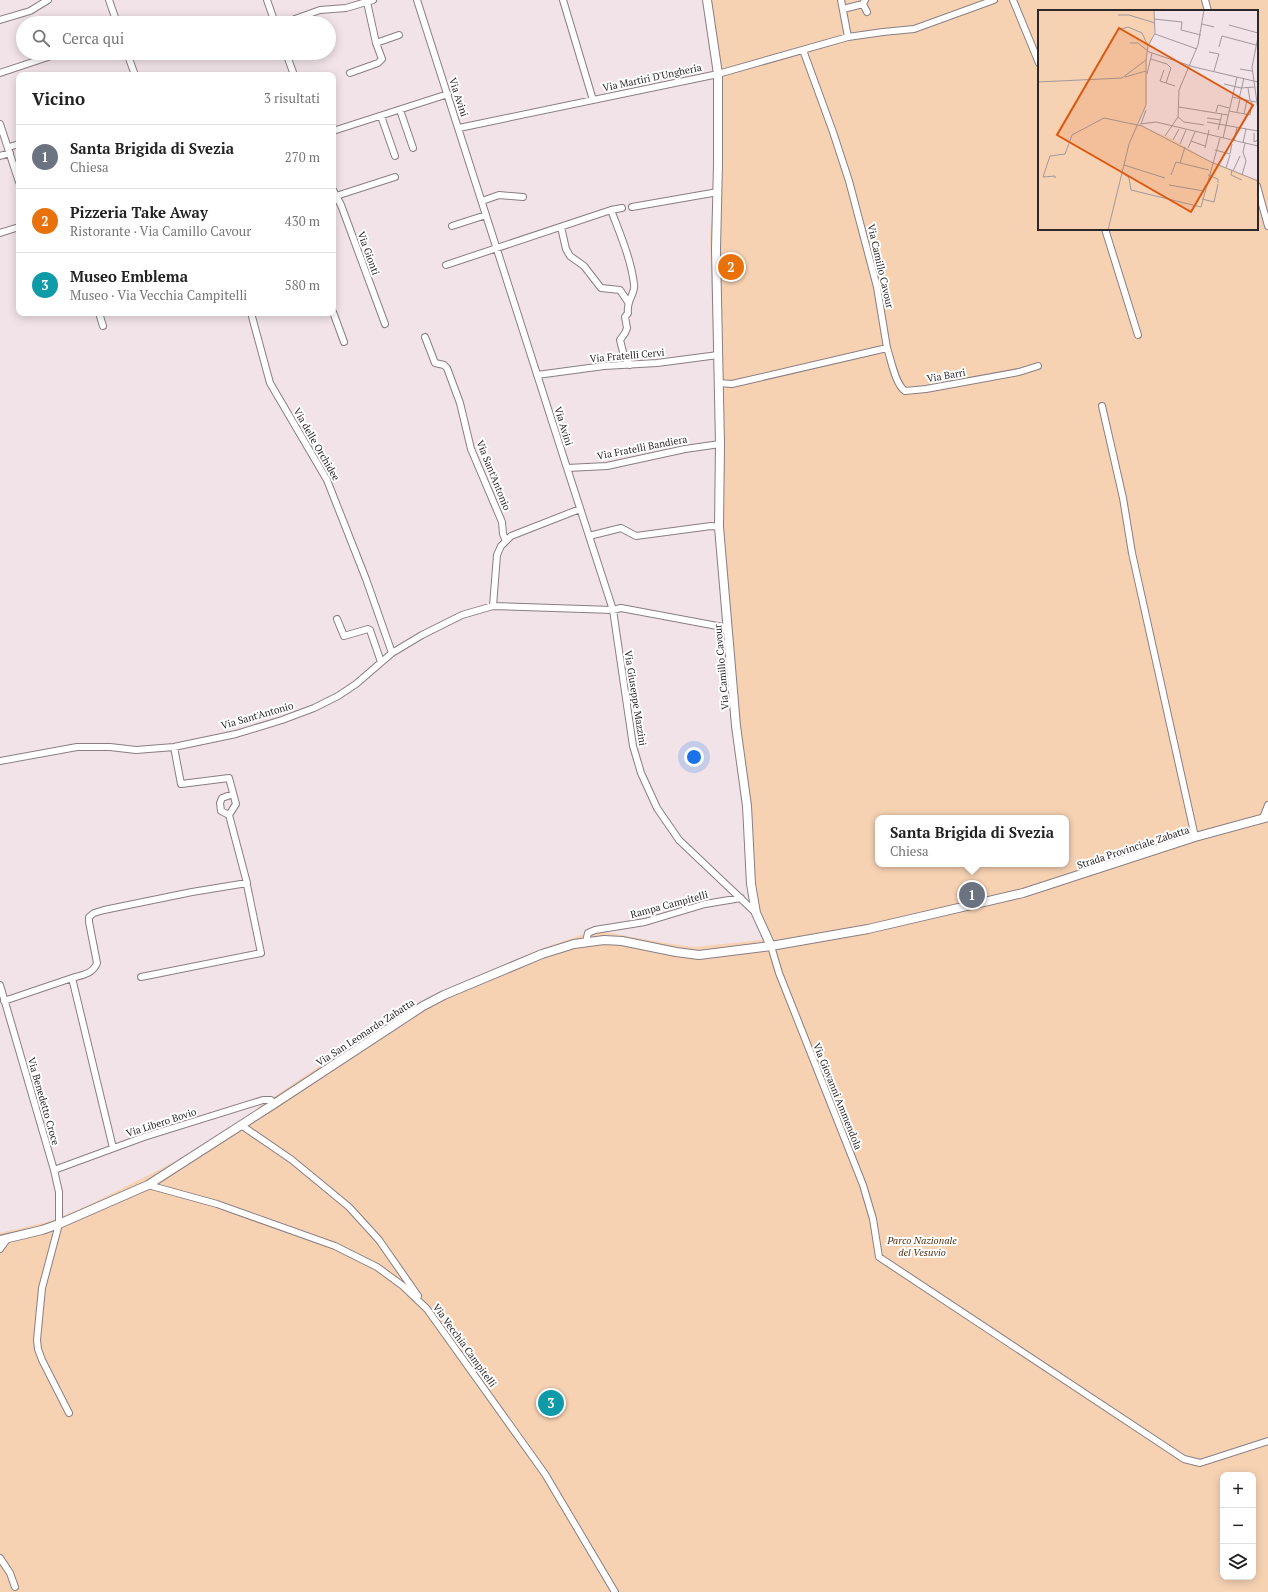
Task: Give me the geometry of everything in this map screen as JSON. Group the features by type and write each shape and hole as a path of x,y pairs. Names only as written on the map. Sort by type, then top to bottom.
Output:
{"street":[{"path":"0,20 30,11 48,0"},
{"path":"109,0 115,16"},
{"path":"267,0 273,16"},
{"name":"Via Avini","path":"418,0 566,468 613,610"},
{"path":"563,0 593,100"},
{"name":"Via Camillo Cavour","path":"707,0 718,74 716,283 720,444 719,527 736,726 747,806 751,884 756,913 771,946"},
{"path":"841,0 848,38"},
{"name":"Via Martiri D'Ungheria","path":"459,128 523,116 718,74 848,38 883,32 914,29 994,0"},
{"path":"1013,0 1038,61"},
{"path":"1205,0 1208,10"},
{"path":"304,16 320,10 346,8 370,1 376,42 382,60 378,63 350,73"},
{"path":"843,9 864,2 867,12"},
{"path":"376,42 399,36"},
{"name":"Via Camillo Cavour","path":"803,50 849,181 877,287 888,348"},
{"path":"0,73 39,60"},
{"path":"130,60 134,72"},
{"path":"289,60 293,72"},
{"path":"336,130 448,94"},
{"path":"400,110 413,148"},
{"path":"381,116 395,156"},
{"path":"0,124 16,172"},
{"path":"0,156 16,146"},
{"path":"336,193 395,177"},
{"path":"1258,190 1268,226"},
{"path":"632,207 718,192"},
{"path":"482,201 499,195 523,198"},
{"name":"Via Gionti","path":"336,199 385,324"},
{"path":"446,265 611,210 622,208"},
{"path":"611,210 624,244 635,285 628,302 628,313 625,317 627,328 620,340 624,356 630,365"},
{"path":"452,226 486,216"},
{"path":"561,227 566,249 570,256 584,266 601,288 620,290 628,302"},
{"path":"0,233 16,228"},
{"path":"1105,230 1138,335"},
{"path":"100,316 103,326"},
{"name":"Via delle Orchidee","path":"252,316 268,378 327,480 366,579 392,653"},
{"path":"334,316 344,342"},
{"name":"Via Sant'Antonio","path":"425,337 435,363 444,365 447,368 460,403 471,448 502,522 503,534 506,541"},
{"path":"719,383 732,384 888,348"},
{"name":"Via Barri","path":"888,348 894,372 901,389 905,391 926,389 1019,372 1038,366"},
{"name":"Via Fratelli Cervi","path":"537,375 596,367 657,363 718,355"},
{"path":"1102,406 1124,498 1132,553 1195,837"},
{"name":"Via Fratelli Bandiera","path":"566,468 607,466 685,449 720,444"},
{"path":"493,606 497,555 499,549 506,541 512,536 580,509"},
{"path":"589,536 621,528 636,536 711,526 719,527"},
{"name":"Via Sant'Antonio","path":"0,761 77,747 110,747 136,750 174,747 236,734 282,720 314,708 338,696 356,684 392,653 416,638 462,615 493,606 613,610 621,608 728,628"},
{"name":"Via Giuseppe Mazzini","path":"613,610 633,746 642,773 654,801 679,840 756,913"},
{"path":"337,619 344,636 368,629 370,630 380,662"},
{"path":"4,1001 90,972 96,967 97,960 88,922 90,916 94,913 192,892 247,884 229,815 236,804 232,794 229,778 181,784 174,747"},
{"path":"229,815 221,811 220,803 222,798 232,794"},
{"path":"1265,818 1268,805"},
{"name":"Strada Provinciale Zabatta","path":"771,946 868,929 1023,893 1195,837 1265,818"},
{"path":"141,977 261,953 247,885"},
{"name":"Rampa Campitelli","path":"586,942 588,933 595,930 645,922 705,904 741,898"},
{"name":"Via San Leonardo Zabatta","path":"4,1239 59,1224 148,1185 430,1002 542,954 574,944 586,942 622,941 699,955 771,946"},
{"name":"Via Giovanni Ammendola","path":"771,946 779,973 863,1186 873,1219 879,1257 1184,1459 1200,1463 1268,1440"},
{"path":"72,978 113,1148"},
{"name":"Via Benedetto Croce","path":"0,985 54,1170 59,1192 59,1224 42,1288 37,1340 38,1349 42,1360 69,1414"},
{"name":"Via Libero Bovio","path":"54,1170 144,1137 263,1100 271,1100 274,1104"},
{"path":"241,1125 292,1160 349,1207 379,1240 427,1309"},
{"name":"Via Vecchia Campitelli","path":"148,1185 217,1204 335,1246 377,1268 403,1286 427,1309 545,1474 615,1592"},
{"path":"0,1249 4,1239"},
{"path":"0,1558 10,1573 15,1587"}],"green space":[{"name":"Parco Nazionale del Vesuvio","path":"703,0 1268,0 1268,1592 0,1592 0,1233 51,1221 91,1204 202,1148 266,1102 387,1021 463,982 536,951 595,930 694,947 762,940 749,892 747,842 719,547 710,237 716,161 715,80"}],"place":[{"name":"Pizzeria Take Away","path":"731,267"},
{"name":"Santa Brigida di Svezia","path":"972,895"},
{"name":"Museo Emblema","path":"551,1403"}]}
